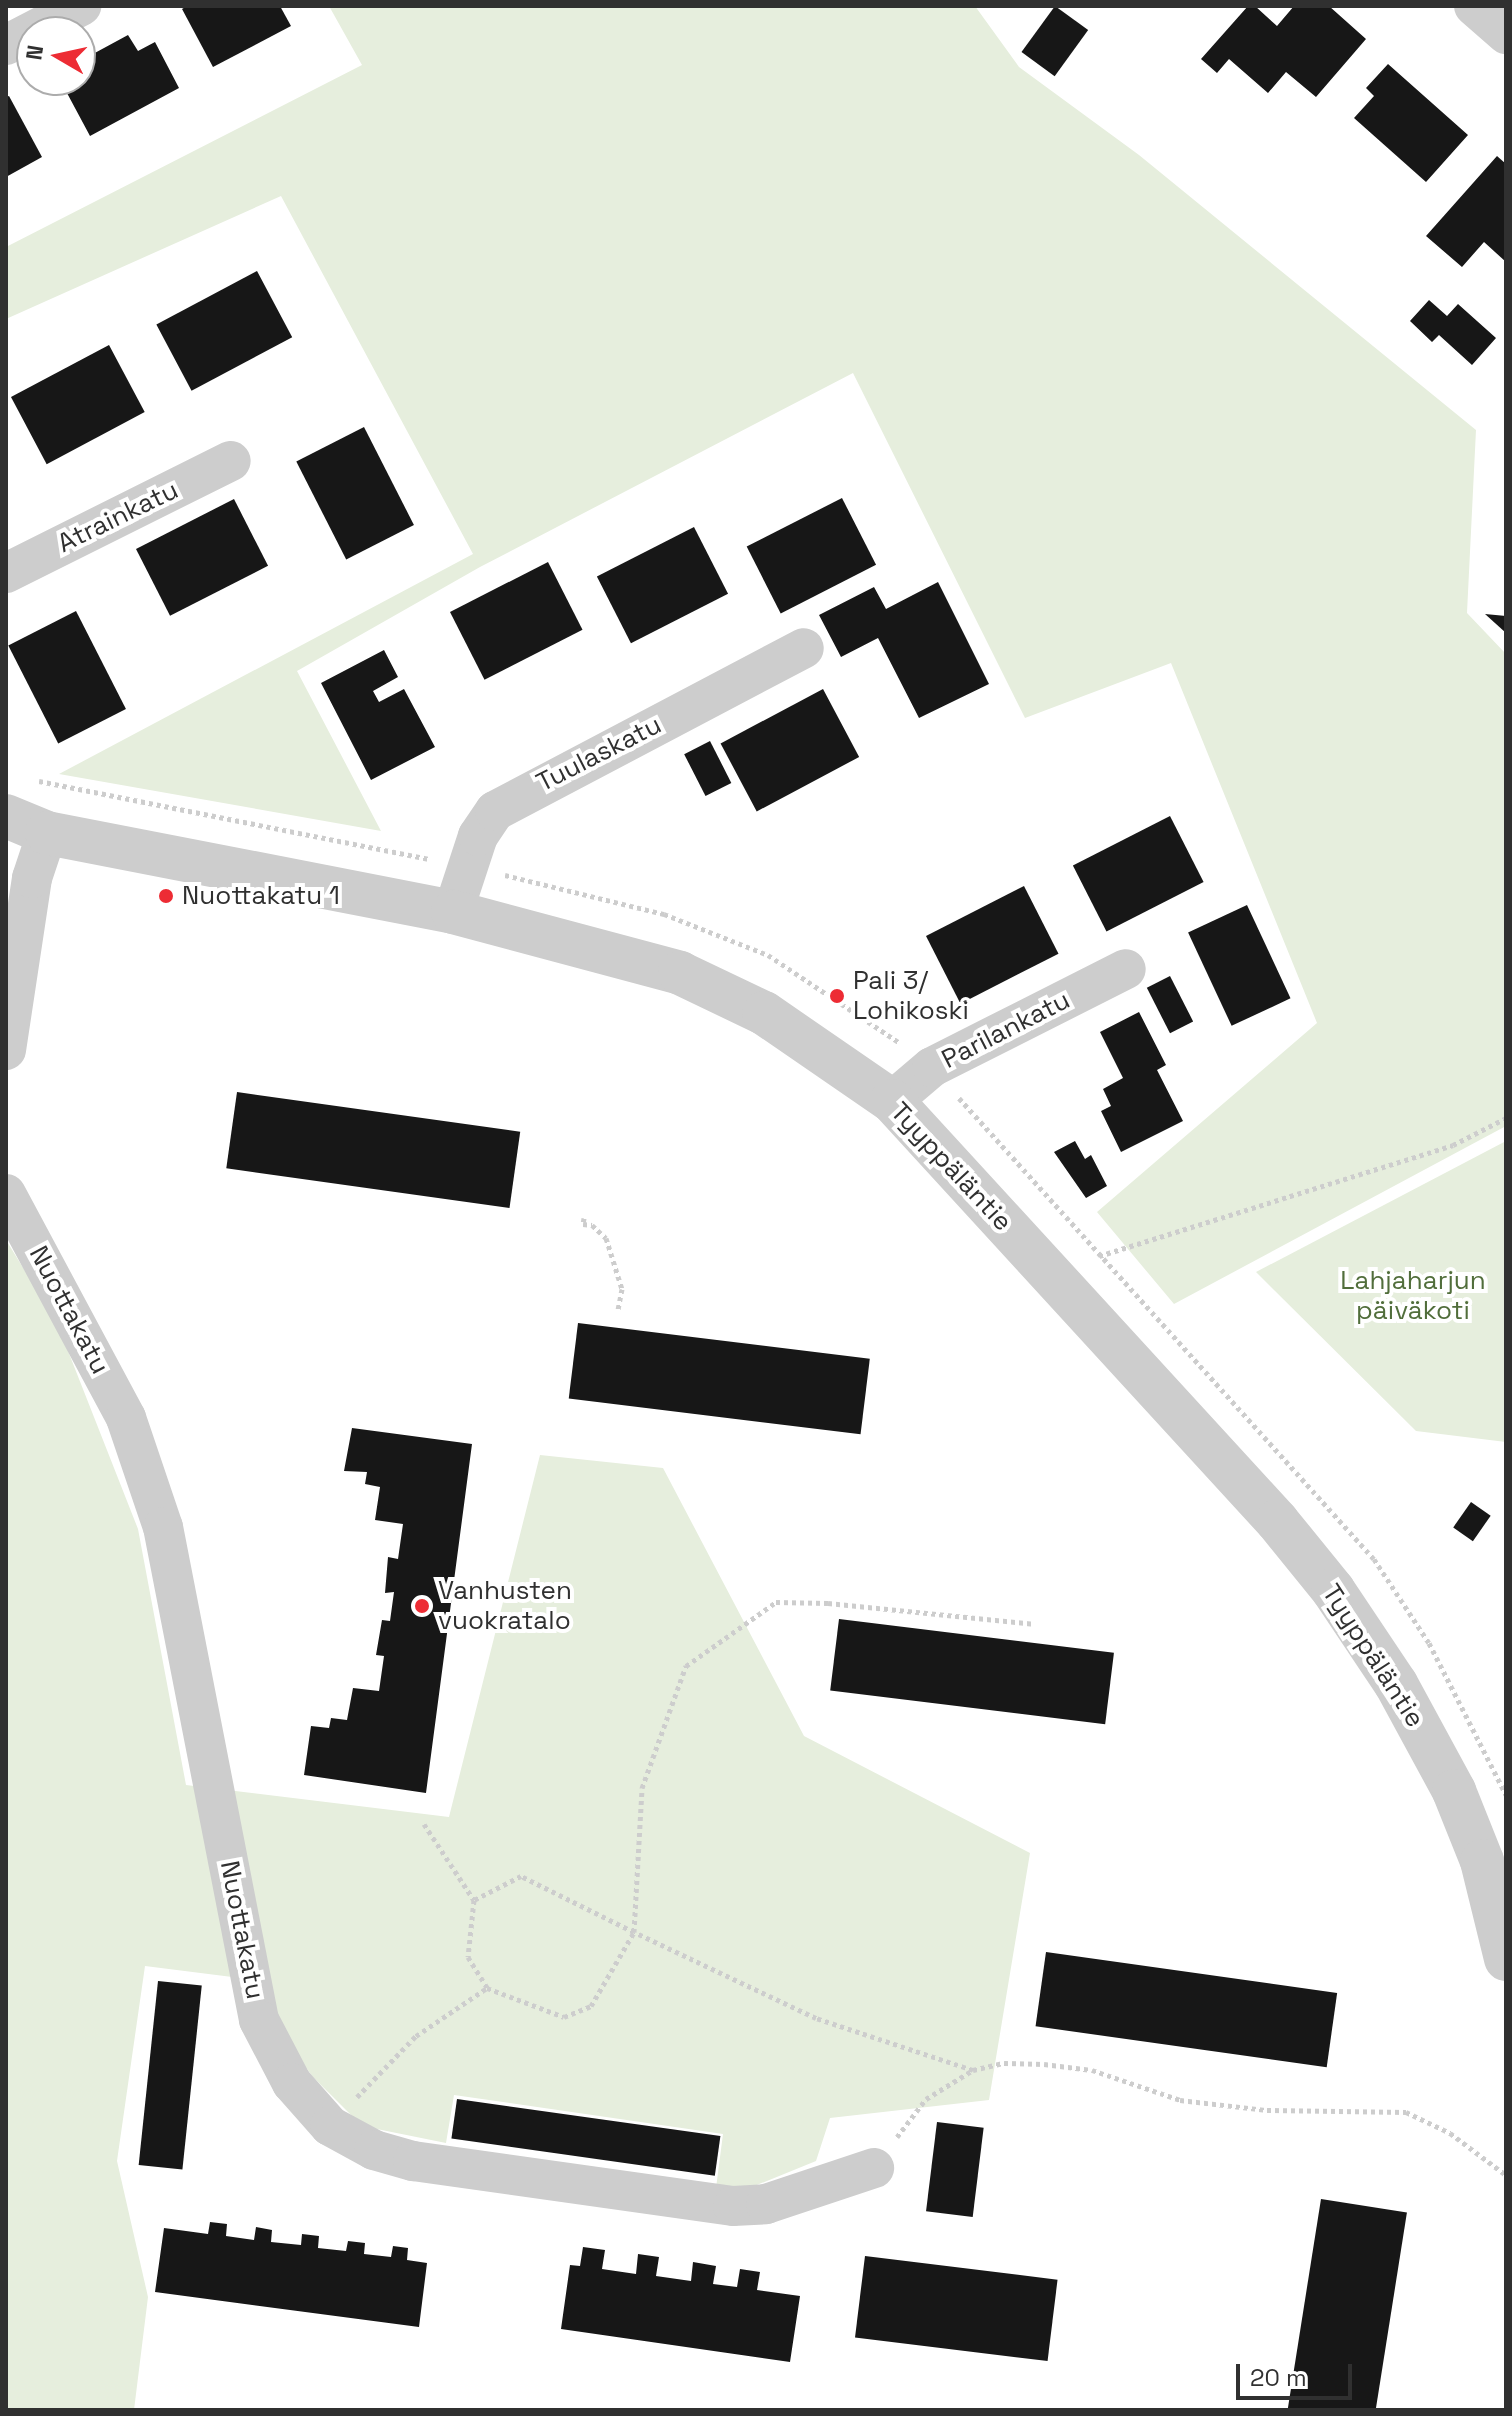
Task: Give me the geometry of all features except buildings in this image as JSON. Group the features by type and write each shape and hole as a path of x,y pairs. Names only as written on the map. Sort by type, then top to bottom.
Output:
{"street":[{"path":"6,45 81,6"},
{"name":"Atrainkatu","path":"6,573 231,461"},
{"name":"Tuulaskatu","path":"453,912 478,836 495,811 524,792 804,648"},
{"name":"Tyyppäläntie","path":"6,816 47,833 453,912 680,973 764,1013 892,1101 1277,1521 1333,1590 1396,1684 1454,1791 1482,1861 1506,1959"},
{"path":"6,1050 32,878 47,833"},
{"name":"Parilankatu","path":"892,1101 932,1067 1126,969"},
{"name":"Nuottakatu","path":"6,1194 126,1418 163,1527 259,2020 292,2083 330,2126 374,2150 413,2161 733,2206 766,2204 874,2168"}],"path":[{"path":"27,779 467,865 664,914 768,955 837,996 932,1067 1374,1559 1429,1643 1506,1795"},
{"path":"1099,1256 1453,1145 1506,1118"},
{"path":"584,1218 583,1224 592,1225 606,1238 622,1289 618,1310"},
{"path":"424,1824 474,1900 468,1957 487,1988 564,2017 591,2006 634,1932 642,1788 686,1666 776,1602 1033,1624"},
{"path":"474,1900 521,1876 816,2018 973,2070"},
{"path":"330,2126 416,2036 487,1988"},
{"path":"874,2168 926,2099 973,2070 1004,2063 1092,2070 1180,2100 1267,2110 1406,2112 1450,2133 1506,2175"}],"green space":[{"path":"329,6 975,6 1019,67 1139,155 1476,430 1467,613 1506,654 1506,1126 1174,1304 1097,1212 1317,1023 1171,663 1025,718 853,373 480,567 297,671 381,831 59,774 473,554 281,196 6,319 6,247 362,65"},
{"name":"Lahjaharjun päiväkoti","path":"1506,1141 1506,1442 1416,1431 1256,1272"},
{"path":"6,1240 57,1323 138,1529 186,1785 449,1817 540,1455 663,1468 804,1736 1030,1853 989,2100 830,2118 816,2161 742,2191 716,2188 723,2134 454,2095 446,2143 362,2126 313,2077 275,2027 263,1981 145,1966 117,2161 148,2297 134,2410 6,2410"}],"place":[{"name":"Nuottakatu 1","path":"166,896"},
{"name":"Pali 3/ Lohikoski","path":"837,996"},
{"name":"Vanhusten vuokratalo","path":"422,1606"}]}
